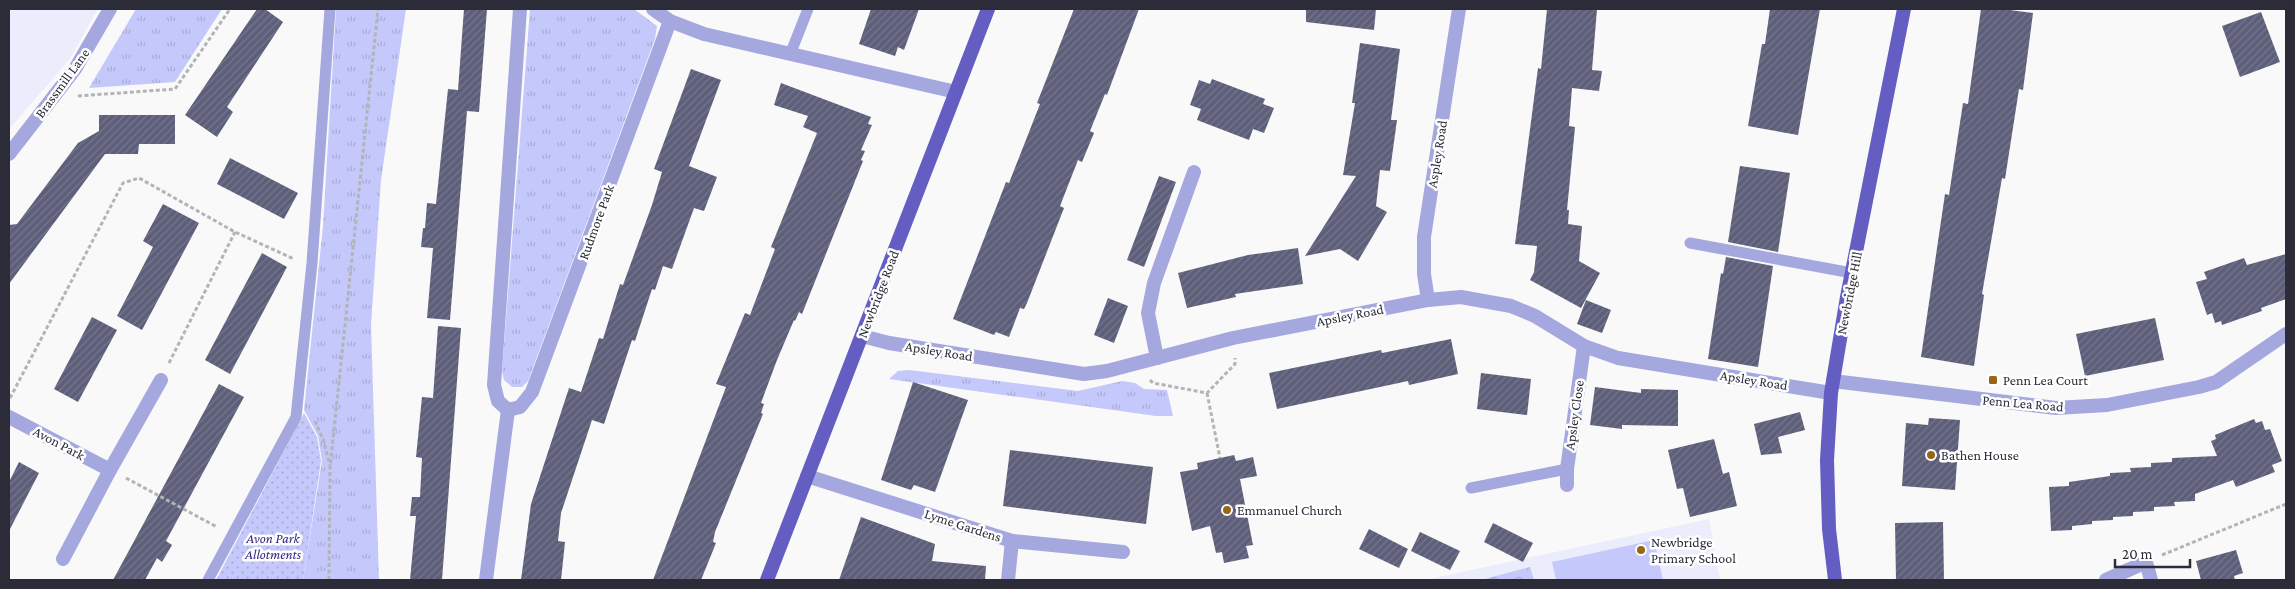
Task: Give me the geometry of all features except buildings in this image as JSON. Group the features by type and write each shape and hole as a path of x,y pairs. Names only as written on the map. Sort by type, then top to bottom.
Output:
{"main road":[{"name":"Newbridge Road","path":"768,580 988,9"},
{"name":"Newbridge Hill","path":"1836,580 1829,529 1827,460 1832,387 1852,273 1904,9"}],"street":[{"name":"Brassmill Lane","path":"9,154 75,69 110,9"},
{"path":"486,580 508,410 498,401 494,385 520,9"},
{"path":"653,9 670,22 704,34 791,52 956,92"},
{"name":"Aspley Road","path":"1428,300 1424,274 1424,237 1459,9"},
{"name":"Rudmore Park","path":"508,410 520,407 532,392 670,22"},
{"path":"1157,358 1148,313 1154,283 1194,172"},
{"name":"Apsley Road","path":"862,336 889,343 1084,374 1139,363 1233,338 1428,300 1462,297 1511,306 1535,316 1584,346 1618,358 1832,387"},
{"name":"Penn Lea Road","path":"1832,387 2056,408 2107,405 2216,382 2286,334"},
{"name":"Apsley Close","path":"1567,485 1566,469 1584,346"},
{"path":"63,559 110,470 161,380"},
{"name":"Avon Park","path":"9,417 110,470"},
{"name":"Lyme Gardens","path":"807,476 1012,541 1123,552"},
{"path":"1008,580 1012,541"},
{"path":"2106,580 2146,562 2151,580"}],"lane":[{"path":"208,580 296,417 312,263 330,9"},
{"path":"791,52 808,9"},
{"path":"1690,244 1852,273"},
{"path":"1471,488 1566,469"}],"path":[{"path":"52,98 175,89 230,9"},
{"path":"329,580 330,468 378,9"},
{"path":"9,401 123,182 139,178 235,232 290,258 312,263"},
{"path":"161,380 235,232"},
{"path":"1207,393 1235,364 1233,338"},
{"path":"1139,363 1153,383 1207,393"},
{"path":"1207,393 1220,458"},
{"path":"298,402 312,414 323,439 330,468"},
{"path":"110,470 232,534"},
{"path":"2146,562 2286,504"}],"shaded area":[{"path":"9,9 98,9 69,60 9,129"},
{"name":"Newbridge Primary School","path":"1709,519 1720,580 1425,580"}],"green space":[{"path":"136,9 222,9 175,82 89,88"},
{"path":"336,9 406,9 381,180 371,325 379,580 303,580 322,461 318,436 304,410 323,226"},
{"path":"530,9 634,9 657,26 655,39 528,381 522,387 512,387 504,380 502,371"},
{"path":"909,370 1078,391 1122,381 1135,383 1144,389 1167,390 1173,416 1156,416 889,379 898,371"},
{"name":"Avon Park Allotments","path":"304,413 317,437 321,461 303,580 216,580"},
{"path":"1654,540 1663,580 1556,580 1552,562"},
{"path":"1530,567 1534,580 1481,580"}],"place":[{"name":"Penn Lea Court","path":"1993,380"},
{"name":"Bathen House","path":"1931,455"},
{"name":"Emmanuel Church","path":"1227,510"},
{"name":"Newbridge Primary School","path":"1641,550"}]}
